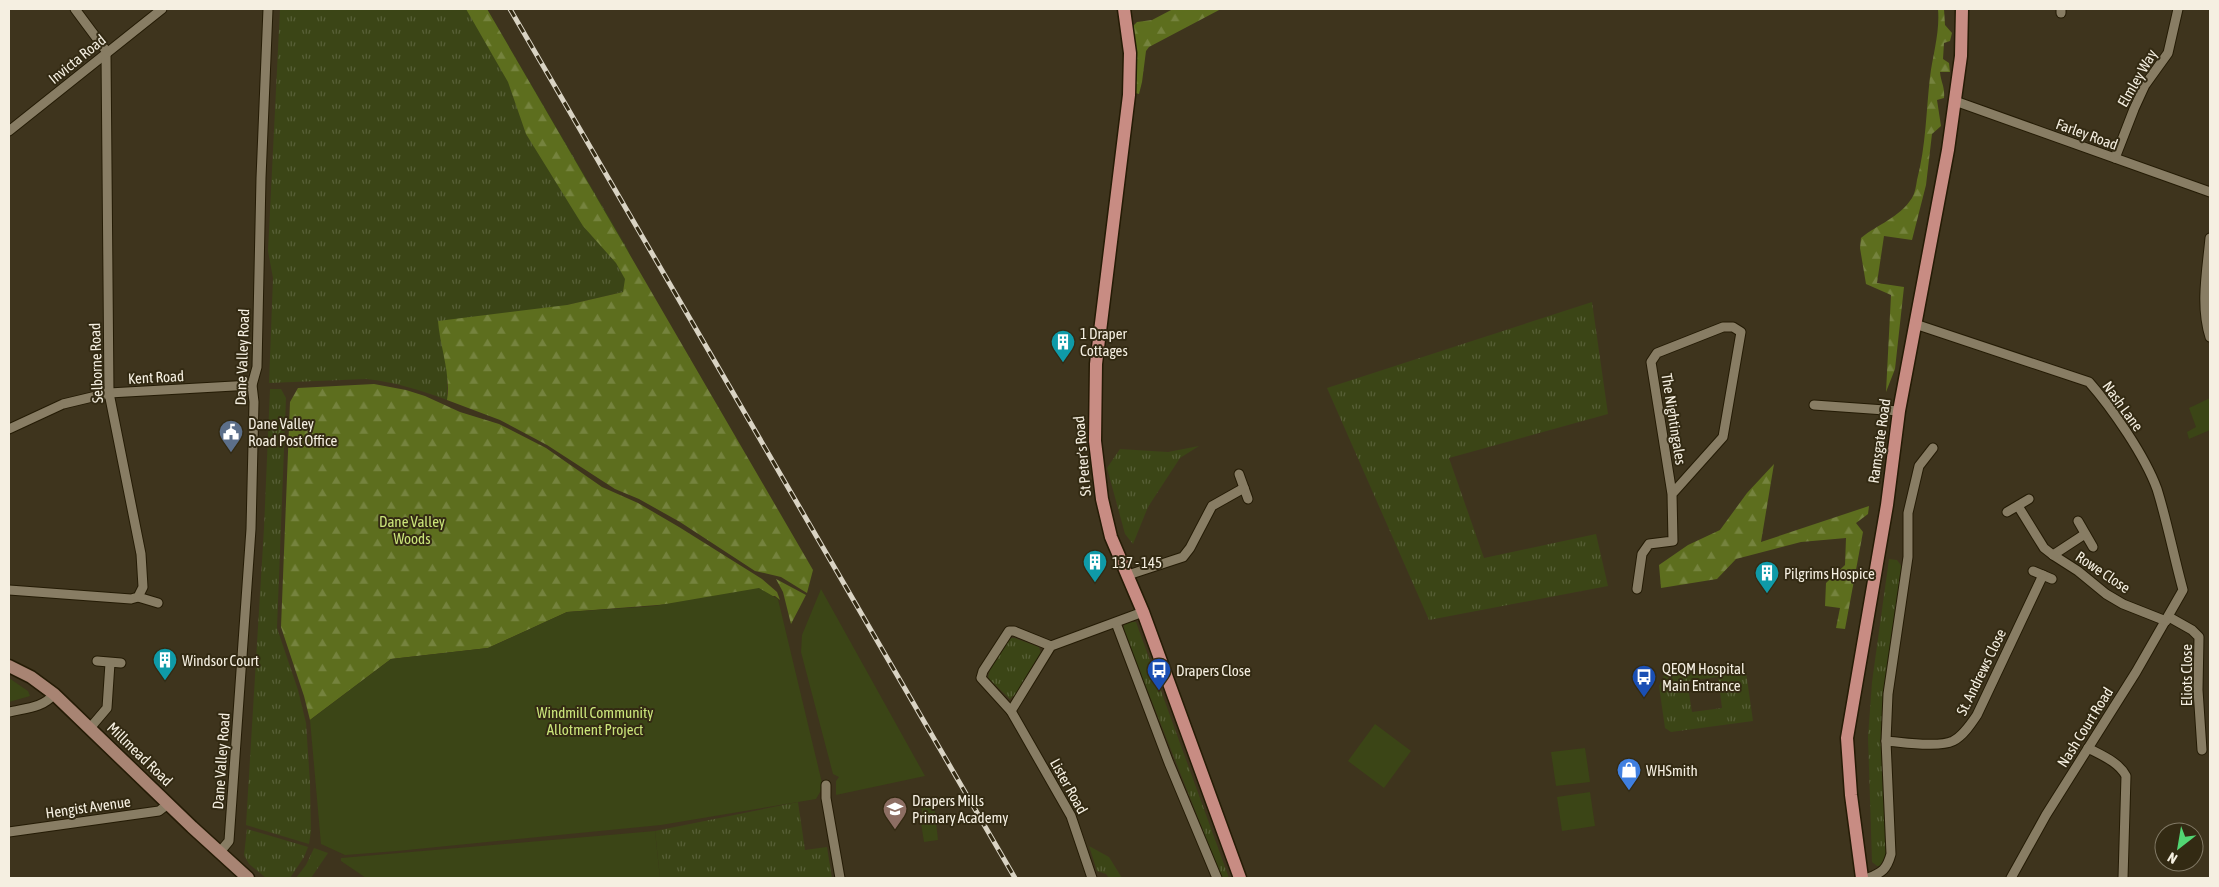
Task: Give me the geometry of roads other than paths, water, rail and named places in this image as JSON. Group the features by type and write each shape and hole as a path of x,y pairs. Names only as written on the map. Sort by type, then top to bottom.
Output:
{"main road":[{"name":"St Peter's Road","path":"1124,9 1130,53 1129,95 1120,181 1100,313 1093,415 1094,442 1102,499 1111,537 1143,612 1240,878"},
{"name":"Ramsgate Road","path":"1862,878 1851,795 1847,738 1887,506 1899,412 1948,150 1961,56 1962,9"},
{"name":"Millmead Road","path":"9,666 31,677 54,694 244,877"}],"street":[{"path":"74,9 107,53"},
{"name":"Invicta Road","path":"9,131 162,9"},
{"name":"Dane Valley Road","path":"219,853 229,841 250,529 254,402 252,386 257,367 261,178 268,9"},
{"name":"Elmley Way","path":"2114,158 2145,85 2168,53 2178,9"},
{"name":"Selborne Road","path":"107,53 109,393 140,554 143,587 138,597"},
{"name":"Farley Road","path":"1955,101 2210,192"},
{"path":"2210,238 2206,276 2206,323 2210,337"},
{"name":"Nash Lane","path":"1915,324 2089,382 2105,400 2134,445 2156,488 2183,590"},
{"name":"The Nightingales","path":"1637,589 1642,554 1649,544 1673,541 1672,494 1651,362 1657,353 1722,327 1733,327 1741,332 1723,437 1672,494"},
{"name":"Kent Road","path":"9,429 63,404 109,393 252,386"},
{"path":"1814,405 1899,412"},
{"path":"1868,878 1881,873 1888,865 1891,854 1886,741 1888,694 1908,557 1908,512 1922,456 1933,448"},
{"path":"1238,474 1248,500"},
{"path":"1128,575 1183,557 1190,548 1212,506 1244,488"},
{"path":"2007,512 2029,499"},
{"name":"Rowe Close","path":"2018,506 2044,548 2053,555 2078,571 2106,594 2123,604 2167,619"},
{"name":"Rowe Close","path":"2078,522 2093,546"},
{"name":"Rowe Close","path":"2053,555 2085,534"},
{"path":"1898,556 1908,557"},
{"path":"2033,571 2052,579"},
{"name":"St. Andrews Close","path":"1886,741 1943,743 1953,741 1970,726 1977,715 2042,575"},
{"path":"9,590 131,599 138,597 158,603"},
{"name":"Nash Court Road","path":"2011,878 2046,816 2183,590"},
{"path":"1011,711 1051,646 1143,612"},
{"name":"Eliots Close","path":"2167,619 2192,630 2199,636 2198,690 2202,750"},
{"path":"1116,623 1169,763 1217,878"},
{"name":"Lister Road","path":"1051,646 1014,631 1009,631 983,671 981,678 1011,711 1071,816 1092,878"},
{"path":"97,661 121,663"},
{"path":"90,728 106,708 110,663"},
{"path":"9,712 40,705 48,701 54,694"},
{"path":"2088,748 2116,764 2123,770 2126,776 2123,878"},
{"path":"826,784 826,798 840,878"},
{"name":"Hengist Avenue","path":"9,832 158,811 168,804"}],"railway":[{"path":"510,9 1015,878"}],"place":[{"name":"1 Draper Cottages","path":"1063,363"},
{"name":"Dane Valley Road Post Office","path":"231,453"},
{"name":"137 - 145","path":"1095,583"},
{"name":"Pilgrims Hospice","path":"1767,594"},
{"name":"Windsor Court","path":"165,681"},
{"name":"Drapers Close","path":"1159,691"},
{"name":"QEQM Hospital Main Entrance","path":"1644,698"},
{"name":"WHSmith","path":"1629,791"},
{"name":"Drapers Mills Primary Academy","path":"895,830"}],"park label":[{"name":"Dane Valley Woods","path":"412,530"},
{"name":"Windmill Community Allotment Project","path":"595,720"}]}
